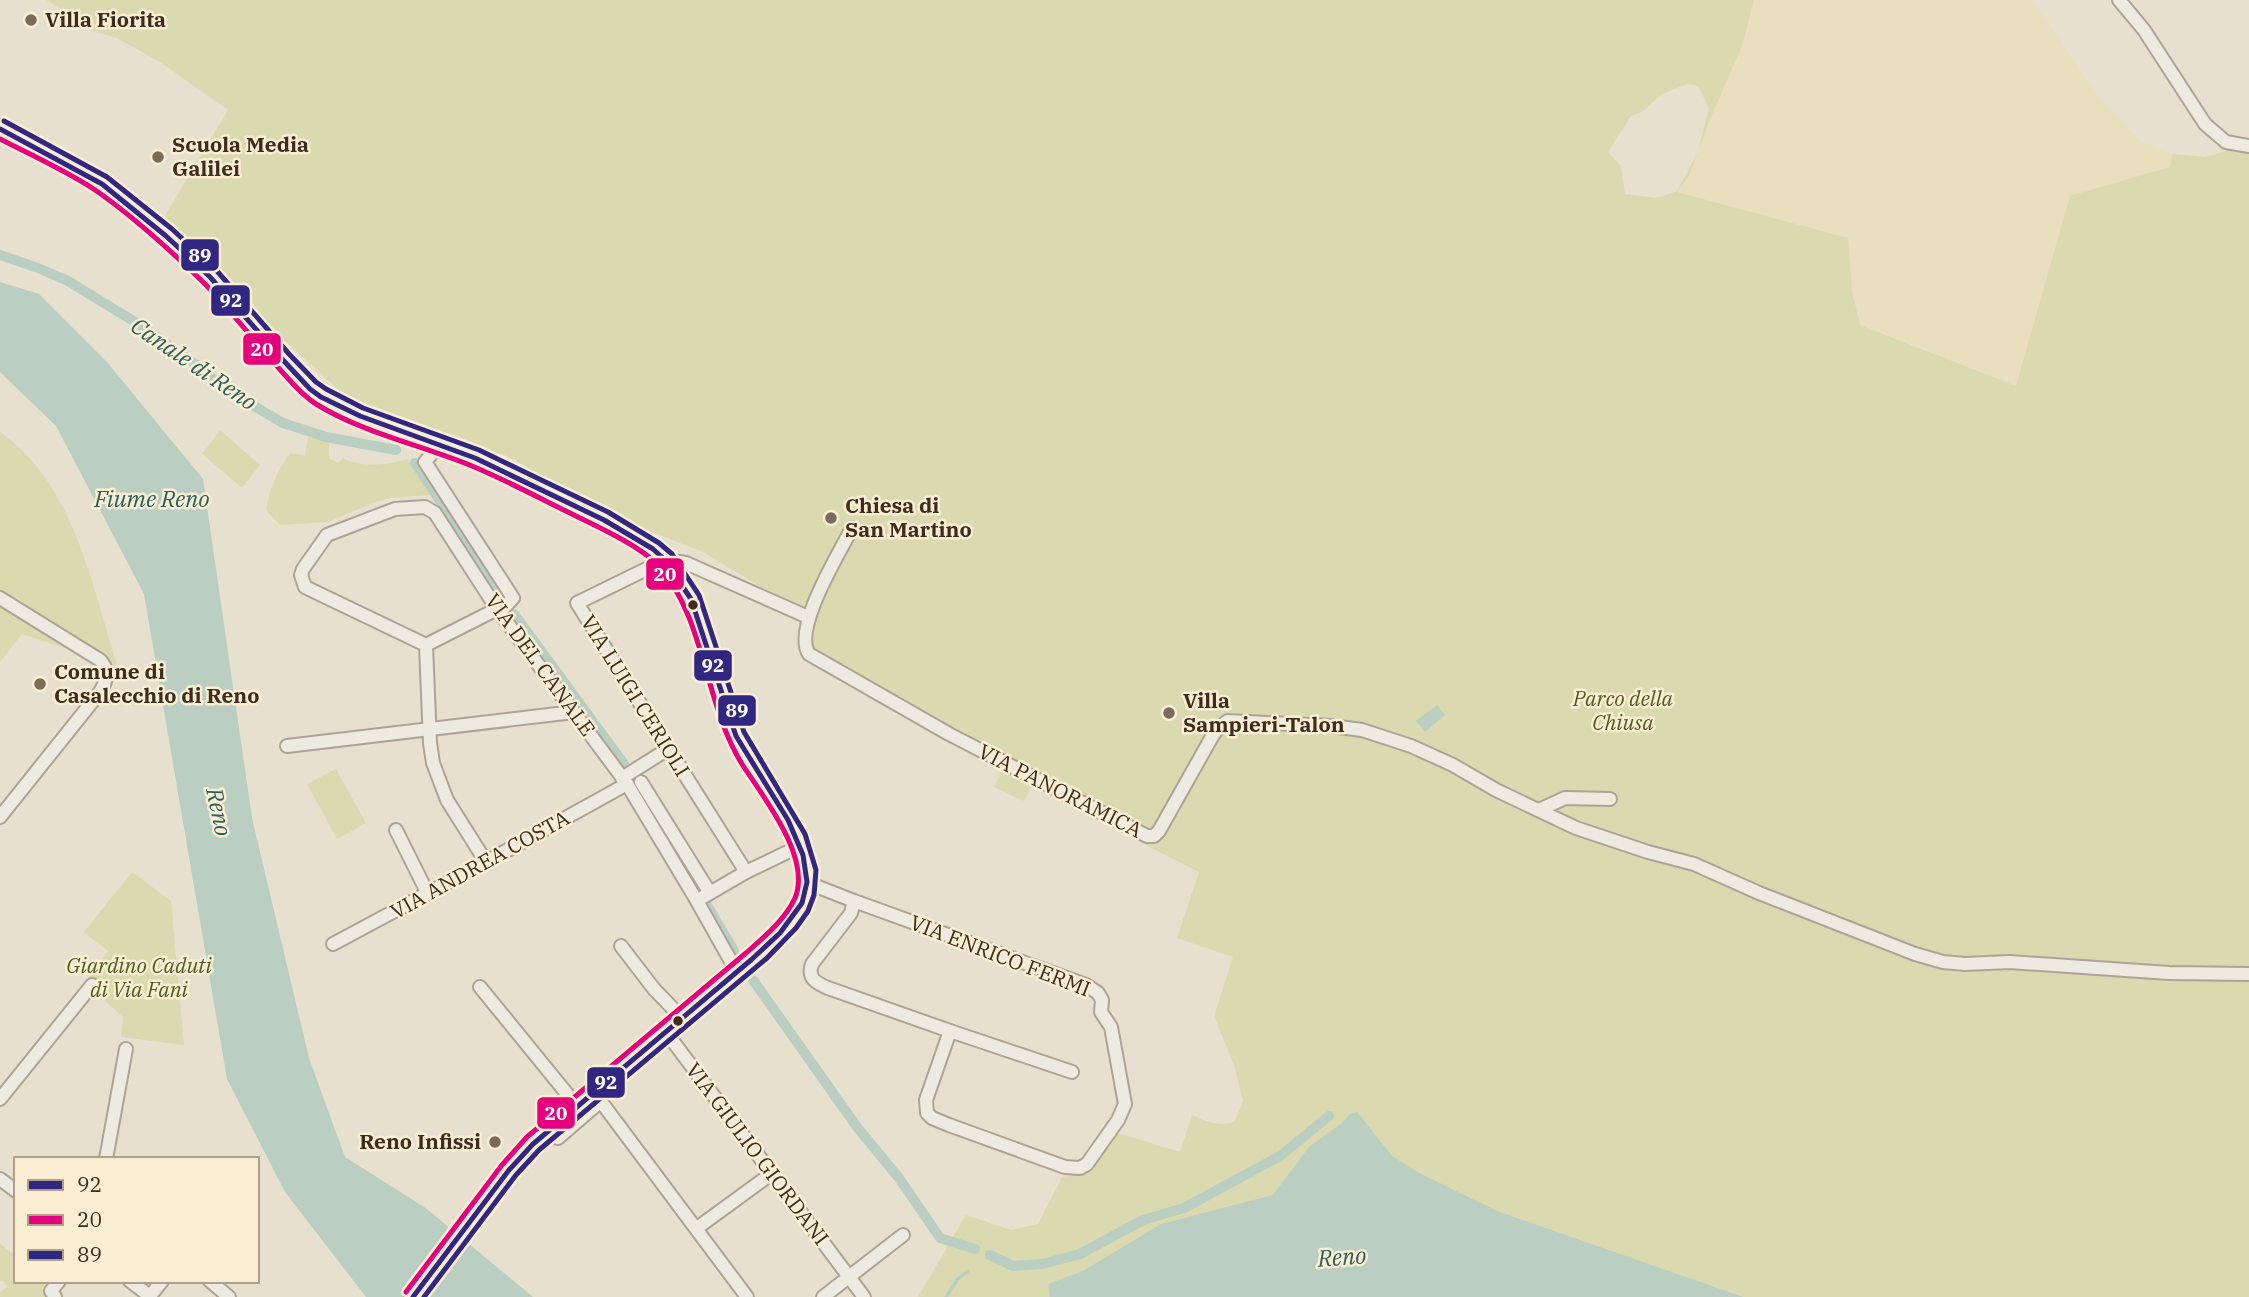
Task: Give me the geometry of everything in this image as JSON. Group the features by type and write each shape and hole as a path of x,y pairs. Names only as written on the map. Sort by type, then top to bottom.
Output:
{"main road":[{"path":"0,129 102,184 166,236 209,277 291,369 321,397 359,416 488,464 630,534 653,549 680,580 693,605 737,736 800,846 808,873 808,883 803,904 790,922 768,945 666,1032 597,1096 577,1106 539,1139 509,1170 413,1297"}],"street":[{"path":"2119,0 2144,30 2205,124 2237,145"},
{"path":"430,456 425,462 513,598 499,611 426,645 433,763 447,800 486,862"},
{"name":"VIA DEL CANALE","path":"426,645 309,590 301,575 314,551 327,535 395,509 425,507 435,513 499,611 624,781 737,972"},
{"path":"665,560 697,567 808,617 852,527"},
{"name":"VIA LUIGI CERIOLI","path":"665,560 577,603 746,872"},
{"path":"0,598 100,660 107,677 100,692 0,817"},
{"name":"VIA PANORAMICA","path":"808,617 804,640 805,648 813,658 949,734 1147,836 1154,836 1159,831 1213,735 1228,721 1331,726 1362,730 1411,746 1576,828 1694,864 1759,893 1915,954 1944,962 2010,962 2169,973 2249,974"},
{"path":"287,746 575,712"},
{"name":"VIA ANDREA COSTA","path":"333,944 486,862 624,781 668,749"},
{"path":"640,782 710,893"},
{"path":"1539,810 1565,798 1610,799"},
{"path":"396,830 428,894"},
{"path":"697,901 746,872 800,846"},
{"path":"808,883 855,901 851,913 810,968 813,979 828,988 1072,1072"},
{"name":"VIA ENRICO FERMI","path":"855,901 1086,985 1098,993 1102,1000 1101,1012 1111,1027 1125,1104 1118,1120 1087,1164 1072,1169 932,1118 927,1113 926,1100 950,1031"},
{"path":"621,946 654,989 682,1018"},
{"path":"0,1099 92,985"},
{"path":"480,987 577,1106"},
{"name":"VIA GIULIO GIORDANI","path":"666,1032 864,1297"},
{"path":"106,1157 127,1049"},
{"path":"558,1138 597,1096 747,1297"},
{"path":"697,1228 771,1174"},
{"path":"823,1297 903,1235"},
{"path":"132,1283 150,1297"},
{"path":"212,1283 227,1296"}],"shaded area":[{"path":"1754,0 2032,0 2095,91 2140,140 2172,154 2170,172 2040,434 1932,352 1860,325 1852,291 1848,238 1677,192 1689,176 1742,46"}],"green space":[{"name":"Parco della Chiusa","path":"46,0 1754,0 1742,46 1689,176 1677,192 1848,238 1852,291 1860,325 2016,386 2070,196 2170,167 2172,154 2205,157 2237,148 2249,149 2249,1297 918,1297 966,1215 1011,1230 1038,1224 1062,1177 1088,1173 1118,1133 1180,1152 1192,1115 1219,1124 1235,1121 1243,1101 1234,1065 1214,1016 1233,957 1177,938 1199,872 1071,807 1033,784 1024,801 994,787 1004,767 810,652 811,617 703,552 624,521 507,456 421,431 348,398 275,332 162,221 228,110 160,62 117,38 90,30","holes":["1687,84 1698,86 1709,108 1698,152 1677,191 1657,198 1625,194 1621,166 1608,152 1631,116 1642,112 1662,94"]},
{"path":"220,430 260,465 242,488 202,454"},
{"path":"0,432 25,453 46,478 63,507 88,569 117,665 22,634 0,662"},
{"path":"308,437 329,441 329,458 338,463 343,458 357,463 374,464 407,459 430,495 391,498 328,522 280,525 266,510 272,487 291,453 305,456"},
{"path":"336,769 366,823 337,839 307,784"},
{"name":"Giardino Caduti di Via Fani","path":"132,872 171,901 184,1045 121,1037 123,1017 94,991 99,983 89,976 108,951 84,932"},
{"path":"0,1244 14,1254 14,1283 46,1283 42,1288 48,1297 0,1297 0,1292 7,1287 3,1280 0,1281"}],"water":[{"name":"Fiume Reno","path":"0,282 39,294 107,362 203,479 252,818 309,1058 345,1157 427,1209 533,1297 366,1297 285,1192 227,1079 144,594 56,426 0,372"},
{"path":"1437,705 1445,715 1425,732 1416,721"},
{"name":"Reno","path":"1357,1112 1392,1156 1419,1173 1497,1211 1743,1297 1050,1297 1048,1284 1083,1271 1161,1224 1273,1195 1309,1147 1350,1114"}],"waterway":[{"name":"Canale di Reno","path":"0,255 68,281 140,325 225,389 283,423 326,437 396,450"},
{"name":"Canale di Reno","path":"415,463 502,595"},
{"name":"Canale di Reno","path":"514,614 624,764"},
{"path":"633,779 698,889"},
{"path":"707,905 734,951"},
{"path":"753,980 940,1238 975,1249"},
{"path":"990,1255 1013,1266 1042,1264 1080,1254 1143,1220 1184,1208 1280,1156 1329,1116"},
{"path":"946,1297 958,1279 968,1271"}],"transit line":[{"name":"89","path":"4,121 107,177 172,229 217,271 289,354 326,389 363,408 479,450 608,512 672,554 699,595 744,732 805,834 816,870 814,895 808,911 796,928 767,958 539,1150 516,1175 424,1297"},
{"name":"92","path":"0,129 102,184 166,236 210,277 283,360 321,397 360,416 475,458 604,520 653,549 665,560 691,599 736,736 788,820 803,855 807,882 802,903 780,933 533,1144 509,1170 413,1297"},
{"name":"20","path":"0,139 87,185 139,223 202,281 295,386 316,404 353,423 453,458 499,478 609,532 651,558 674,587 686,610 729,740 783,828 791,846 797,864 798,882 795,898 780,921 746,953 527,1137 502,1165 406,1292"}],"place":[{"name":"Villa Fiorita","path":"31,20"},
{"name":"Scuola Media Galilei","path":"158,157"},
{"name":"Chiesa di San Martino","path":"831,518"},
{"name":"Comune di Casalecchio di Reno","path":"40,684"},
{"name":"Villa Sampieri-Talon","path":"1169,713"},
{"name":"Reno Infissi","path":"495,1142"}]}
